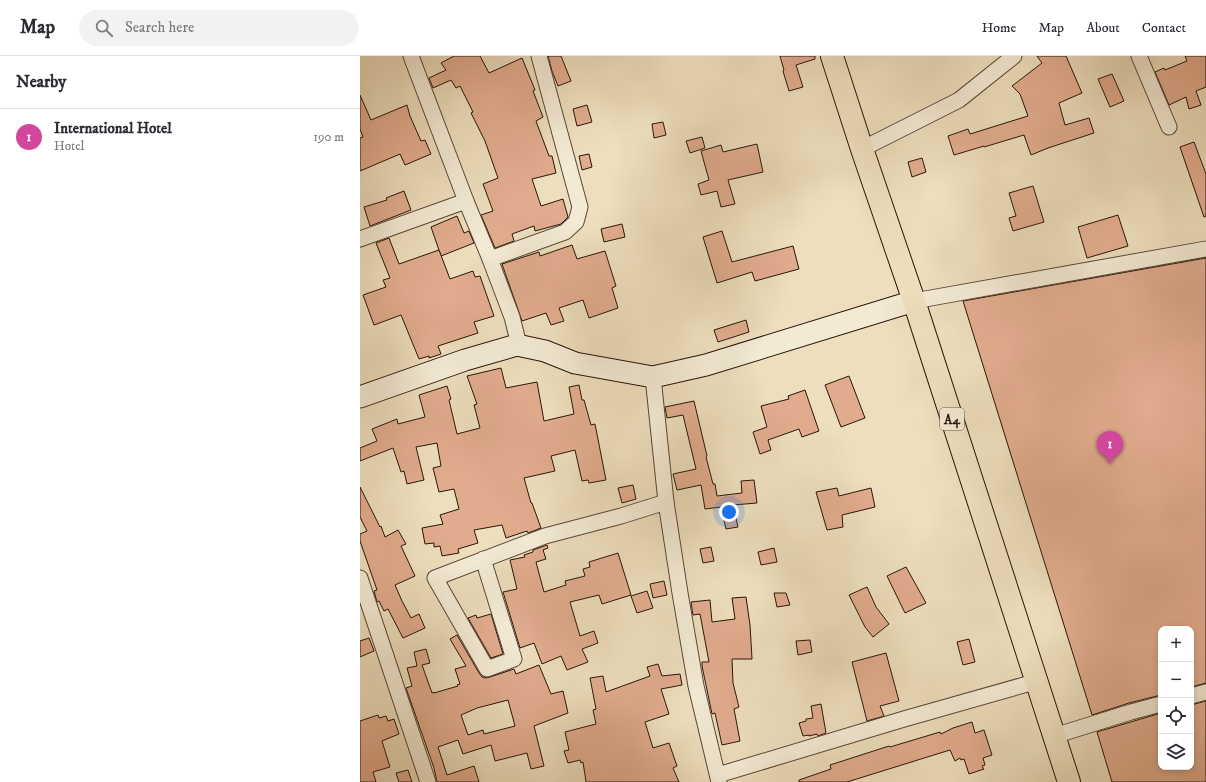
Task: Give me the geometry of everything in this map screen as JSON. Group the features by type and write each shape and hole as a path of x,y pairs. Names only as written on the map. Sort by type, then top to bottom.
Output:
{"highway":[{"name":"A4","path":"832,56 914,301 1038,681 1069,782"}],"street":[{"path":"411,56 512,317 517,336 517,345"},
{"path":"490,259 565,232 576,222 580,207 539,56"},
{"path":"862,149 959,100 1014,56"},
{"path":"1139,56 1168,127"},
{"path":"360,239 466,201"},
{"path":"360,397 465,360 517,345 545,351 575,363 653,376 706,365 914,301 1206,249"},
{"path":"653,376 666,502 696,686 718,779 904,719 1038,681"},
{"path":"483,559 514,659 487,669 435,578 483,559 546,536 621,516 666,502"},
{"path":"360,578 428,782"},
{"path":"1194,695 1206,692"},
{"path":"1054,736 1158,705"}],"building":[{"path":"454,56 480,56 489,73 522,58 535,90 533,91 543,117 536,121 549,156 552,156 556,173 532,179 541,206 563,199 568,217 561,224 535,231 534,226 512,234 514,241 495,248 481,215 493,211 483,184 498,178 485,141 460,86 456,88 451,80 433,88 429,78 446,70 441,63"},
{"path":"548,56 561,56 571,81 558,86"},
{"path":"780,56 815,56 815,59 796,65 803,87 789,91"},
{"path":"1037,56 1066,56 1082,93 1059,103 1065,125 1089,118 1094,133 1031,155 1024,135 954,155 948,136 968,129 970,134 1028,116 1020,94 1012,86 1042,63"},
{"path":"1185,56 1206,56 1206,87 1196,91 1201,105 1189,109 1186,97 1169,105 1155,72 1164,68 1165,70 1187,61"},
{"path":"1112,74 1124,101 1110,107 1098,79"},
{"path":"360,95 371,120 407,105 421,141 425,140 431,154 405,165 400,154 360,171 360,138 363,137 360,129"},
{"path":"587,105 592,122 577,126 573,109"},
{"path":"663,122 666,135 654,138 652,124"},
{"path":"702,137 705,148 690,153 686,141"},
{"path":"1194,142 1206,174 1206,216 1204,217 1180,147"},
{"path":"757,144 763,172 728,180 735,204 721,207 717,191 701,195 698,184 709,180 701,151 721,145 723,152"},
{"path":"589,154 592,167 582,170 579,156"},
{"path":"922,158 926,172 912,177 908,162"},
{"path":"1033,186 1044,222 1013,231 1009,218 1016,216 1009,193"},
{"path":"404,191 411,210 370,226 364,207 387,200 386,198"},
{"path":"1118,215 1128,246 1087,258 1078,227"},
{"path":"457,216 464,233 469,231 474,243 441,256 431,227"},
{"path":"622,224 625,237 604,242 601,229"},
{"path":"722,231 732,262 793,246 799,269 755,281 752,272 717,283 703,237"},
{"path":"389,238 399,264 439,250 450,279 473,271 475,277 480,276 494,316 474,322 478,333 438,346 441,354 429,358 429,356 419,359 401,315 374,325 363,295 386,287 383,280 390,278 376,243"},
{"path":"572,245 577,259 605,251 616,286 612,288 618,308 589,318 583,300 559,308 564,321 551,325 546,313 522,321 502,264 539,252 540,256"},
{"path":"1206,258 1206,683 1194,686 1194,626 1158,626 1158,696 1092,715 963,301"},
{"path":"746,320 749,332 718,342 714,330"},
{"path":"501,368 506,388 537,382 544,421 574,414 569,387 579,385 582,400 584,400 591,425 595,424 606,480 589,483 588,480 582,481 575,450 551,456 555,471 524,478 531,503 541,528 528,533 527,531 506,538 502,525 474,530 478,543 458,549 459,553 442,556 440,546 434,547 434,543 425,544 422,528 443,524 440,515 459,509 454,489 439,492 433,468 441,466 437,443 416,447 424,480 407,484 404,471 401,472 393,448 360,461 360,448 377,441 372,429 397,419 398,424 425,417 419,395 447,386 451,399 449,400 457,434 480,428 474,405 477,404 467,376"},
{"path":"849,376 865,418 841,427 825,385"},
{"path":"805,390 819,431 802,437 799,429 768,440 771,450 760,454 753,432 767,427 761,406 789,399 788,396"},
{"path":"694,401 706,457 713,484 715,484 717,496 742,493 741,481 754,480 757,503 733,505 738,527 726,529 721,507 705,509 701,485 677,490 673,474 696,469 683,415 667,418 665,407"},
{"path":"633,485 636,499 622,503 618,488"},
{"path":"360,487 380,527 381,526 385,537 398,530 406,544 401,546 415,576 395,585 411,618 419,614 425,628 403,638 388,609 384,611 379,601 377,602 374,591 377,590 360,541 360,534 367,531 360,517"},
{"path":"837,488 839,496 871,488 875,507 842,515 843,527 827,530 816,492"},
{"path":"547,545 548,548 543,550 546,559 536,562 544,592 566,585 565,581 585,576 583,569 590,567 589,562 618,553 631,595 602,604 599,595 570,602 580,636 594,631 598,643 582,649 588,662 567,670 561,656 542,664 534,643 520,648 503,592 517,589 510,560 525,557 524,555 533,552 533,550"},
{"path":"711,547 714,561 703,563 700,549"},
{"path":"774,548 777,562 761,565 758,552"},
{"path":"906,567 926,603 905,613 887,576"},
{"path":"664,581 667,595 653,598 650,584"},
{"path":"867,587 876,607 889,624 873,637 865,627 849,595"},
{"path":"647,591 653,608 637,613 631,596"},
{"path":"774,593 786,593 790,605 777,607"},
{"path":"746,597 750,625 752,659 732,659 733,683 739,707 734,709 740,741 722,745 715,713 712,714 702,666 702,662 709,662 700,614 693,615 691,602 710,600 712,622 735,619 732,598"},
{"path":"491,614 503,654 491,658 468,618 476,615 477,618"},
{"path":"457,635 482,677 490,677 514,669 516,674 539,665 551,694 563,691 568,713 534,726 544,766 531,769 527,753 495,761 491,745 463,754 458,740 438,747 447,775 474,766 479,782 437,782 434,768 406,688 412,686 407,668 417,666 414,652 426,649 430,663 422,665 432,693 458,686 457,685 460,684 455,669 466,666 450,639","holes":["508,700 515,726 484,734 483,730 468,735 461,715 477,708"]},
{"path":"369,638 374,651 360,657 360,641"},
{"path":"969,639 975,662 963,665 957,642"},
{"path":"810,640 812,652 798,655 796,641"},
{"path":"886,653 899,701 880,706 884,716 867,721 852,662"},
{"path":"658,664 662,676 680,674 682,685 661,689 669,714 645,722 653,748 669,743 677,766 673,768 679,782 586,782 583,762 581,763 580,760 568,763 564,751 569,750 565,732 596,724 593,710 596,709 590,678 603,676 606,692 650,676 647,667"},
{"path":"1206,701 1206,782 1112,782 1097,732 1158,714 1158,770 1194,770 1194,704"},
{"path":"821,704 826,733 818,736 817,734 803,736 799,723 806,721 806,719 813,718 811,706"},
{"path":"378,715 379,718 386,716 388,721 394,719 399,734 382,741 390,767 373,772 376,782 360,782 360,721"},
{"path":"972,722 975,733 984,730 992,755 983,758 985,765 982,766 984,769 969,774 964,759 961,760 960,758 955,761 950,750 847,782 799,782 799,780 831,769 830,765 889,746 890,747 940,732 941,734 953,728"},
{"path":"408,770 412,782 399,782 396,773"}],"place":[{"name":"International Hotel","path":"1110,464"}]}
